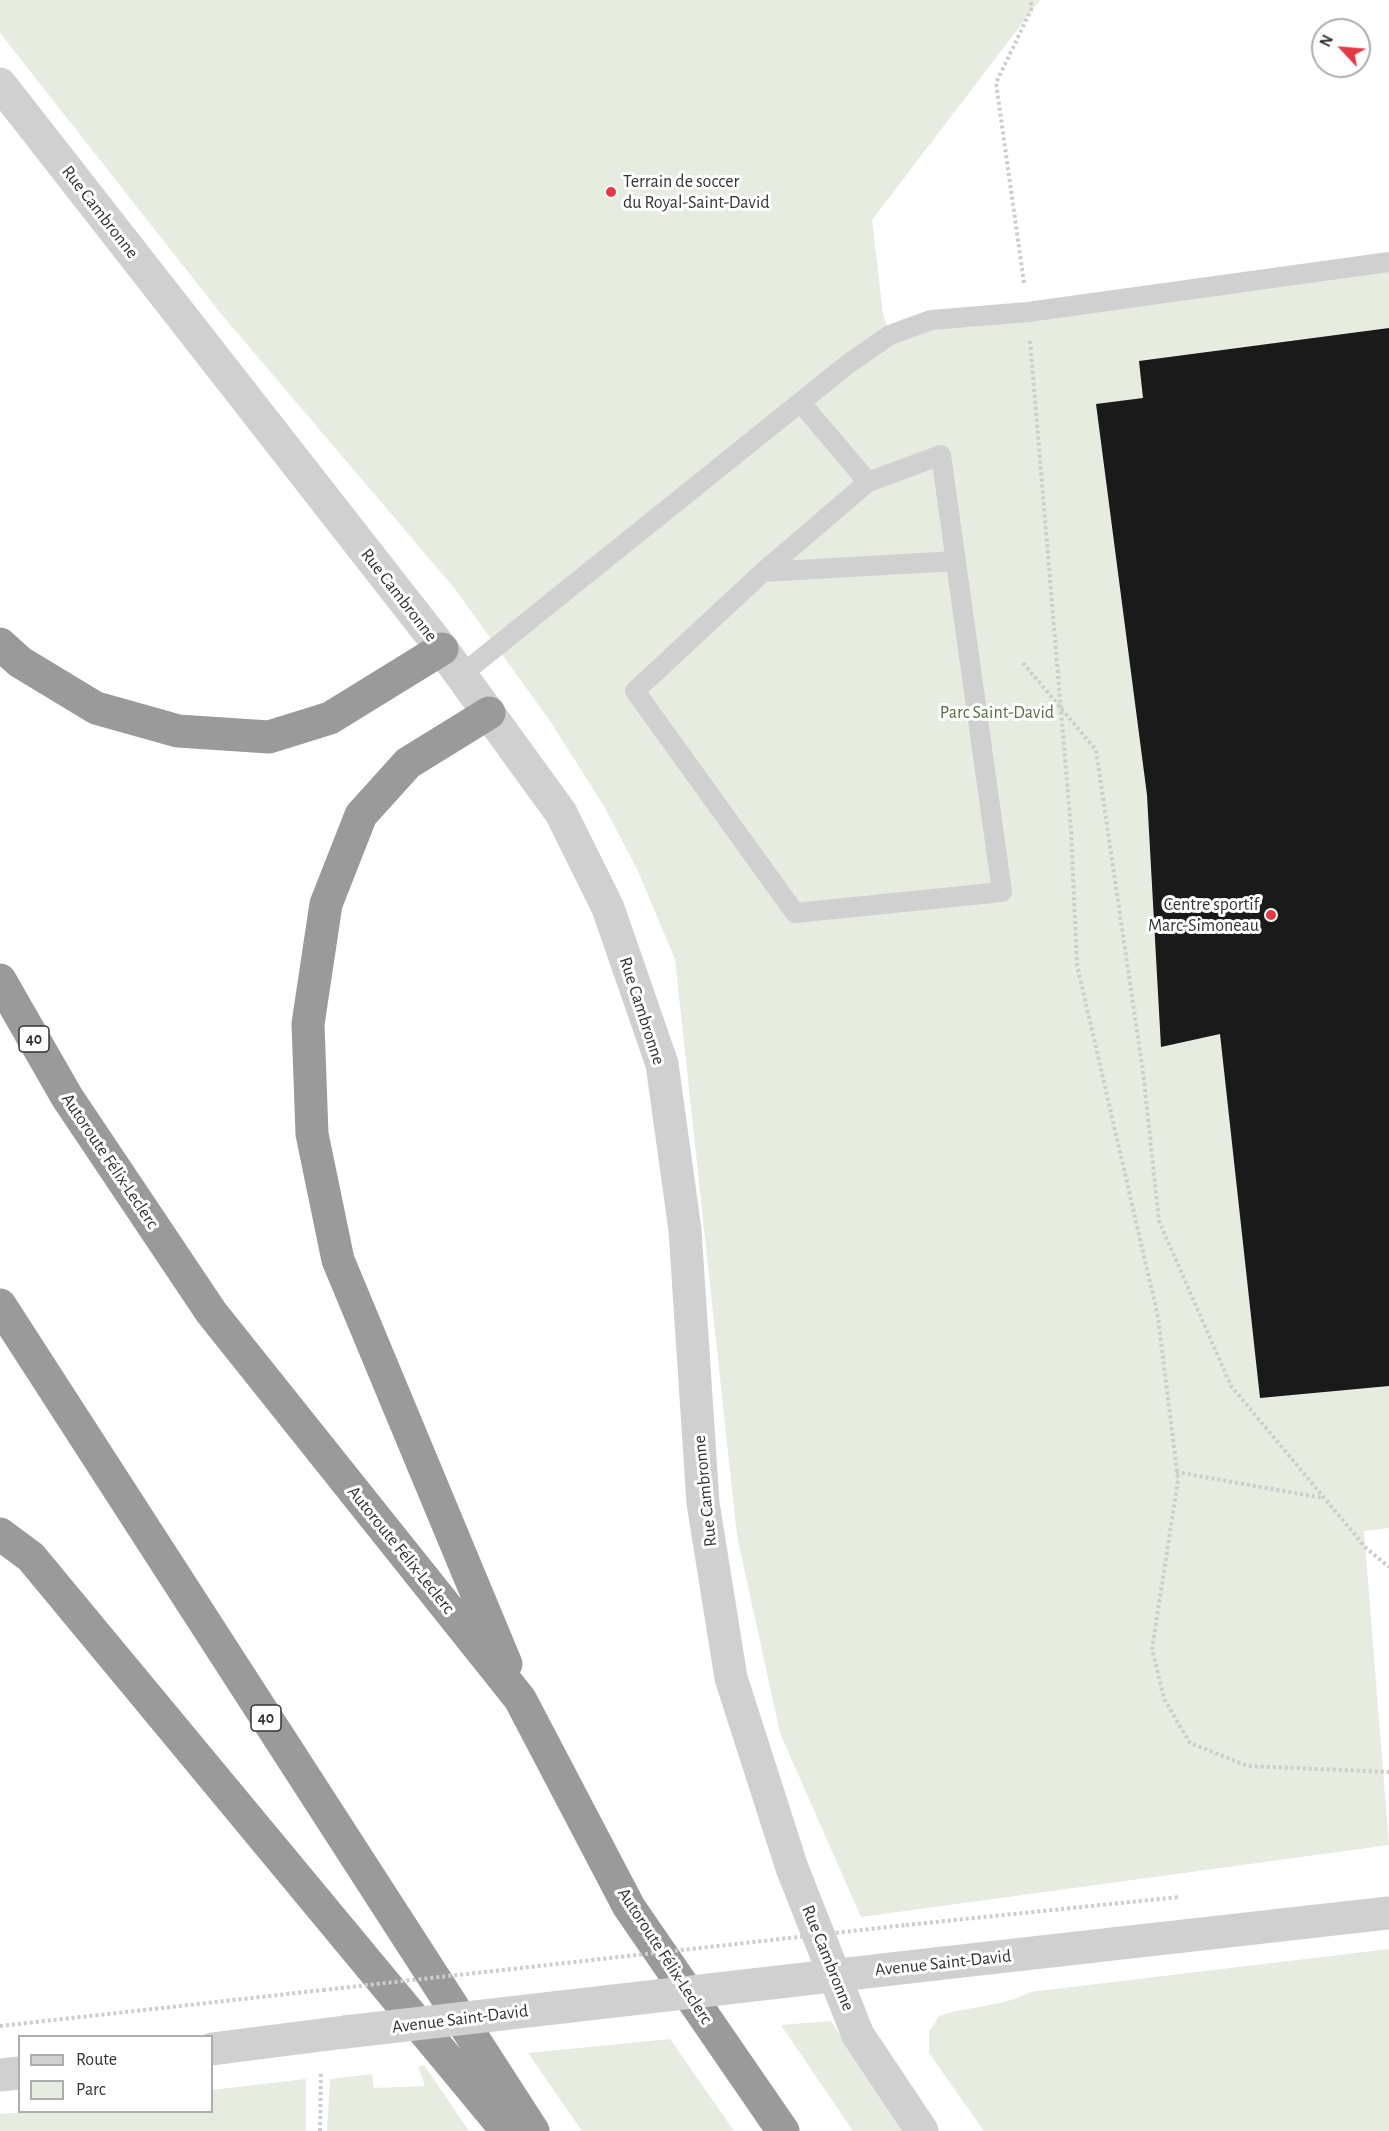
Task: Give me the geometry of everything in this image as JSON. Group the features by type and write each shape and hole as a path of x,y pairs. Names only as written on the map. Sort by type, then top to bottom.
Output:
{"highway":[{"path":"0,644 20,662 96,708 178,731 269,737 330,718 442,649"},
{"path":"489,713 408,763 361,815 326,904 308,1024 312,1134 338,1260 520,1699"},
{"name":"Autoroute Félix-Leclerc","path":"0,980 67,1097 211,1312 520,1699 629,1907 783,2131"},
{"name":"40","path":"0,1305 532,2131"},
{"path":"0,1534 31,1557 507,2131"}],"street":[{"name":"Rue Cambronne","path":"0,84 442,649 561,813 608,908 662,1064 685,1230 703,1503 731,1678 792,1868 858,2035 922,2131"},
{"name":"Avenue Saint-David","path":"213,2049 1389,1913"},
{"path":"0,2075 18,2073"}],"lane":[{"path":"461,675 801,403 890,335 931,320 1028,312 1389,262"},
{"path":"801,403 868,482"},
{"path":"941,455 1002,892 795,913 635,691 763,572 868,482 941,455"},
{"path":"763,572 956,561"}],"path":[{"path":"1030,0 1032,8 996,83 1028,312 1071,829 1077,965 1158,1317 1178,1480 1152,1649 1164,1699 1190,1743 1248,1767 1389,1772"},
{"path":"1023,663 1096,750 1143,1072 1159,1221 1231,1386 1366,1548 1389,1567"},
{"path":"1176,1472 1323,1498"},
{"path":"0,2026 906,1925 1189,1896"}],"green space":[{"name":"Parc Saint-David","path":"0,0 1040,0 872,220 883,314 890,335 1389,262 1389,1528 1364,1531 1389,1845 861,1917 780,1733 737,1536 675,959 637,869 604,806 550,721 455,589 222,315 0,33"},
{"path":"1389,1949 1389,2131 984,2131 929,2053 929,2032 939,2016 997,2004 1030,1992"},
{"path":"831,2021 904,2131 853,2131 781,2025"},
{"path":"670,2039 734,2131 582,2131 528,2053"},
{"path":"424,2065 469,2131 327,2131 330,2079 372,2074 374,2088 425,2086 418,2067"},
{"path":"306,2079 306,2131 0,2131 0,2114 213,2113 213,2090"}],"building":[{"name":"Centre sportif Marc-Simoneau","path":"1389,328 1389,1386 1260,1398 1220,1034 1161,1047 1147,795 1096,404 1143,398 1139,361"}],"place":[{"name":"Terrain de soccer du Royal-Saint-David","path":"611,192"},
{"name":"Centre sportif Marc-Simoneau","path":"1271,915"}]}
